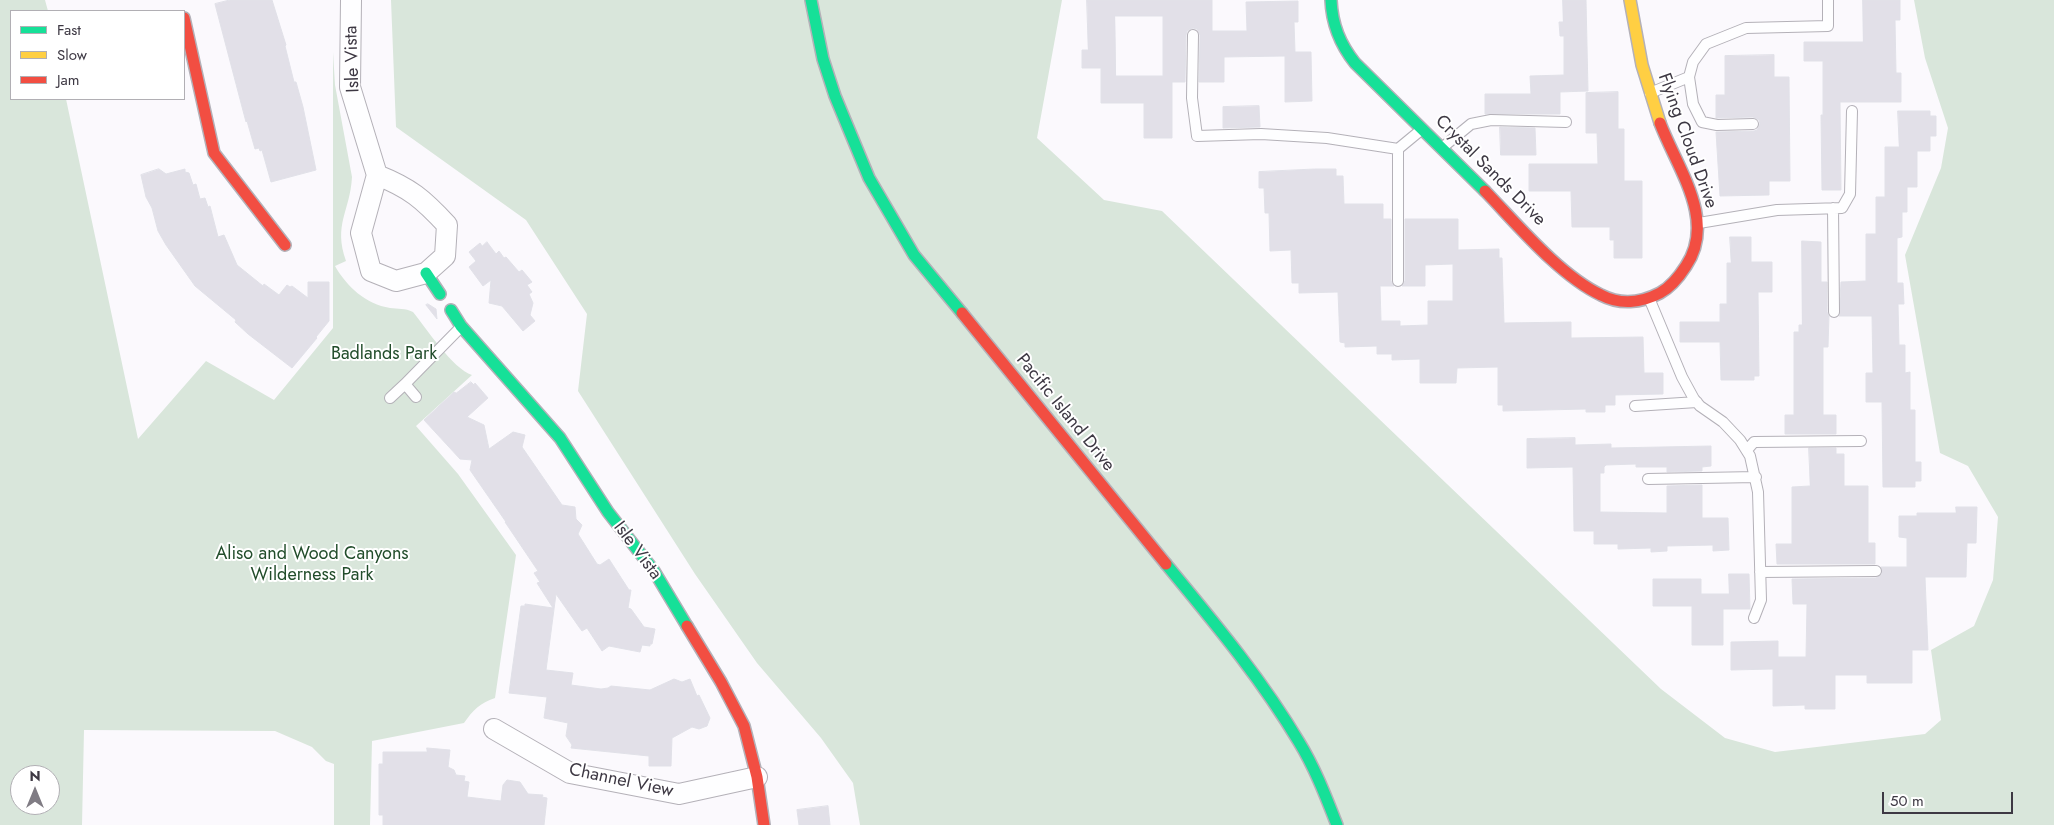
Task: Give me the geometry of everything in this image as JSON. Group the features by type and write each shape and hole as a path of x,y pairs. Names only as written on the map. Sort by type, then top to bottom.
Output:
{"street":[{"name":"Isle Vista","path":"352,0 350,87 377,175"},
{"name":"Pacific Island Drive","path":"812,0 824,59 839,105 869,178 914,256 1240,655 1299,742 1320,782 1337,825"},
{"name":"Crystal Sands Drive","path":"1331,0 1334,29 1350,57 1557,263 1596,293 1616,301 1635,301 1649,298 1670,286"},
{"name":"Flying Cloud Drive","path":"1630,0 1637,46 1650,94 1662,129 1693,201 1698,223 1698,242 1688,266 1670,286"},
{"path":"185,22 214,153 285,245"},
{"path":"377,175 402,185 426,202 446,225 445,256 426,273 396,281 371,271 361,233 377,175"},
{"path":"426,273 440,294"},
{"name":"Isle Vista","path":"451,310 461,326 560,438 608,512 654,571 721,682 744,726 757,777 764,825"},
{"name":"Channel View","path":"494,728 570,774 679,794 757,777"}],"lane":[{"path":"1753,124 1716,125 1702,122 1693,104 1689,78 1693,62 1706,44 1746,28 1828,26 1828,0"},
{"path":"1193,35 1192,98 1197,136 1261,134 1318,137 1398,149"},
{"path":"1650,94 1689,78"},
{"path":"1698,223 1777,210 1842,208 1850,194 1852,111"},
{"path":"1442,148 1471,124 1491,120 1566,122"},
{"path":"1398,281 1398,149 1422,128"},
{"path":"1833,208 1834,312"},
{"path":"1649,298 1682,377 1697,402 1723,422 1740,440 1750,456 1756,477 1760,572 1760,600 1754,618"},
{"path":"390,398 461,326"},
{"path":"405,384 416,397"},
{"path":"1635,406 1697,402"},
{"path":"1747,450 1754,442 1861,441"},
{"path":"1648,479 1756,477"},
{"path":"1760,572 1876,571"}],"green space":[{"name":"Aliso and Wood Canyons Wilderness Park","path":"0,0 45,0 48,10 10,10 10,100 66,100 138,439 206,361 274,400 333,328 333,52 335,85 352,177 341,237 346,261 335,266 351,287 373,303 413,312 448,357 472,375 416,426 458,474 516,555 495,698 477,708 464,723 372,741 370,825 334,825 334,764 326,761 312,747 275,731 84,730 82,825 0,825"},
{"path":"391,0 1062,0 1037,138 1104,200 1162,211 1661,689 1725,738 1775,752 1925,734 1941,720 1931,650 1974,626 1993,580 1998,517 1968,466 1940,453 1905,255 1941,168 1948,128 1925,58 1914,0 2054,0 2054,825 860,825 853,783 821,738 757,663 695,574 578,391 587,314 526,220 396,127"}],"building":[{"path":"230,0 272,0 286,45 294,82 296,82 303,107 316,170 271,182 262,150 260,151 259,148 255,149 246,122 215,4"},
{"path":"1087,0 1212,0 1212,31 1247,31 1246,2 1298,1 1298,22 1294,22 1295,52 1311,52 1312,101 1285,102 1285,56 1224,57 1224,82 1199,82 1200,35 1197,29 1193,28 1187,31 1186,35 1185,82 1172,82 1172,138 1144,138 1144,103 1101,103 1101,68 1082,68 1082,50 1088,50","holes":["1115,16 1163,16 1163,76 1116,76"]},
{"path":"1563,0 1586,0 1588,91 1560,92 1560,114 1485,114 1485,94 1531,94 1530,76 1564,75 1564,36 1560,36 1559,22 1563,22"},
{"path":"1863,0 1900,0 1900,20 1895,20 1896,73 1901,73 1901,102 1840,102 1841,190 1822,190 1821,115 1823,115 1823,61 1804,61 1804,42 1863,42"},
{"path":"1774,55 1774,77 1789,77 1790,181 1769,181 1769,195 1720,196 1716,132 1754,131 1757,130 1760,124 1759,120 1753,117 1716,118 1716,95 1725,95 1725,56"},
{"path":"1618,92 1618,129 1624,129 1624,181 1642,181 1642,258 1614,258 1614,240 1610,240 1610,227 1572,227 1571,191 1529,191 1529,164 1598,164 1597,133 1586,133 1586,93"},
{"path":"1259,106 1260,127 1223,128 1223,107"},
{"path":"1898,111 1930,111 1930,116 1936,116 1936,136 1930,136 1930,151 1917,151 1917,187 1907,187 1907,212 1902,212 1902,237 1897,238 1897,283 1903,283 1904,304 1898,304 1899,345 1905,345 1905,373 1910,372 1910,410 1915,410 1915,462 1921,462 1921,481 1915,481 1915,487 1883,487 1882,402 1866,402 1866,373 1873,373 1872,316 1839,316 1841,282 1866,281 1866,234 1876,234 1876,197 1885,197 1885,147 1899,147"},
{"path":"1500,127 1535,128 1536,155 1501,155"},
{"path":"159,169 166,174 185,169 185,172 189,173 193,185 196,184 200,199 205,198 208,207 210,206 218,237 224,235 237,265 263,286 264,284 279,295 287,285 292,286 308,298 308,282 329,282 329,321 292,368 248,334 235,322 236,320 195,286 166,245 158,231 152,208 146,197 141,175"},
{"path":"1336,169 1336,176 1343,176 1344,204 1383,204 1383,219 1391,219 1391,281 1394,286 1380,286 1381,321 1400,321 1400,326 1428,325 1428,301 1453,301 1453,264 1425,265 1425,286 1402,286 1405,281 1405,219 1458,219 1458,250 1499,249 1499,258 1502,258 1504,323 1571,322 1571,338 1643,337 1644,373 1663,373 1663,394 1615,395 1615,405 1605,405 1605,412 1586,412 1586,409 1503,411 1503,405 1498,405 1498,367 1457,368 1456,383 1420,383 1420,359 1392,360 1392,354 1377,354 1377,346 1345,347 1345,343 1340,342 1338,292 1299,293 1299,283 1292,283 1291,250 1270,251 1269,213 1265,213 1264,188 1259,188 1259,172"},
{"path":"1730,237 1751,237 1751,262 1772,262 1772,292 1758,292 1759,376 1754,376 1754,380 1721,380 1720,342 1680,342 1680,322 1720,322 1720,304 1727,304 1727,263 1731,263"},
{"path":"1802,241 1821,242 1821,282 1827,282 1827,312 1829,316 1828,347 1823,347 1823,415 1836,415 1836,434 1785,434 1785,415 1794,415 1794,332 1799,332 1799,325 1802,325"},
{"path":"487,242 496,254 499,251 519,272 522,270 532,282 527,285 532,292 529,294 533,303 530,315 535,321 523,331 502,306 489,303 491,280 483,286 469,267 476,261 469,252 480,243 482,246"},
{"path":"428,304 436,309 437,319 426,305"},
{"path":"471,382 474,385 475,383 488,398 467,417 484,425 489,449 513,432 525,435 522,447 562,505 575,507 576,519 582,525 578,534 597,564 600,565 609,559 629,590 631,590 628,608 631,609 644,627 655,629 652,644 650,646 642,645 640,652 609,646 602,651 587,628 582,631 556,594 546,670 573,673 571,685 601,689 611,686 650,690 674,679 682,682 690,679 697,696 699,695 710,718 707,726 699,729 692,727 672,738 671,766 649,766 649,756 571,748 572,745 566,736 568,723 544,718 547,697 509,693 521,606 525,606 525,604 553,608 537,583 540,582 534,573 538,571 470,470 472,460 460,459 424,420 454,392 456,393"},
{"path":"1575,438 1575,445 1611,444 1611,448 1711,446 1711,466 1702,467 1702,471 1667,472 1667,467 1636,467 1636,464 1606,465 1604,473 1600,473 1600,512 1667,513 1667,486 1702,485 1702,518 1728,518 1729,550 1713,551 1713,545 1667,546 1667,551 1651,552 1651,548 1618,549 1618,544 1594,544 1594,531 1574,531 1573,467 1527,468 1527,439"},
{"path":"1809,448 1836,448 1836,454 1844,454 1844,486 1868,486 1868,543 1875,543 1875,564 1777,564 1776,544 1792,544 1792,487 1810,486"},
{"path":"1956,507 1977,507 1976,543 1967,543 1966,577 1925,577 1928,650 1912,650 1912,683 1867,683 1867,675 1835,675 1835,709 1805,709 1805,705 1773,706 1773,669 1731,670 1731,642 1778,641 1778,657 1806,657 1807,604 1793,604 1792,579 1876,578 1882,574 1881,567 1907,567 1907,538 1899,537 1899,516 1917,516 1917,513 1956,513"},
{"path":"1729,574 1749,574 1750,609 1723,609 1723,645 1692,645 1692,606 1653,606 1653,579 1701,579 1701,594 1729,594"},
{"path":"427,748 450,750 448,767 454,770 456,775 465,776 464,781 469,782 467,797 501,801 503,785 507,780 520,782 528,794 543,795 542,797 547,798 544,825 383,825 383,815 379,815 379,764 383,764 383,752 427,752"},
{"path":"828,806 830,825 799,825 797,810"}],"traffic: fast":[{"path":"811,0 823,59 835,96 869,178 914,255 962,313"},
{"path":"1331,0 1333,18 1338,34 1345,49 1355,63 1485,191"},
{"path":"426,273 440,294"},
{"path":"451,310 461,326 560,438 608,512 654,571 687,626"},
{"path":"1166,564 1236,650 1269,695 1310,762 1337,825"}],"traffic: slow":[{"path":"1630,0 1642,65 1660,123"}],"traffic: jam":[{"path":"185,22 214,153 285,245"},
{"path":"1485,191 1539,248 1585,286 1601,295 1616,300 1630,302 1653,296 1668,288 1686,266 1694,248 1697,231 1696,212 1691,194 1660,123"},
{"path":"962,313 1166,564"},
{"path":"687,626 721,682 744,726 757,777 764,825"}],"park label":[{"name":"Badlands Park","path":"384,355"}]}
